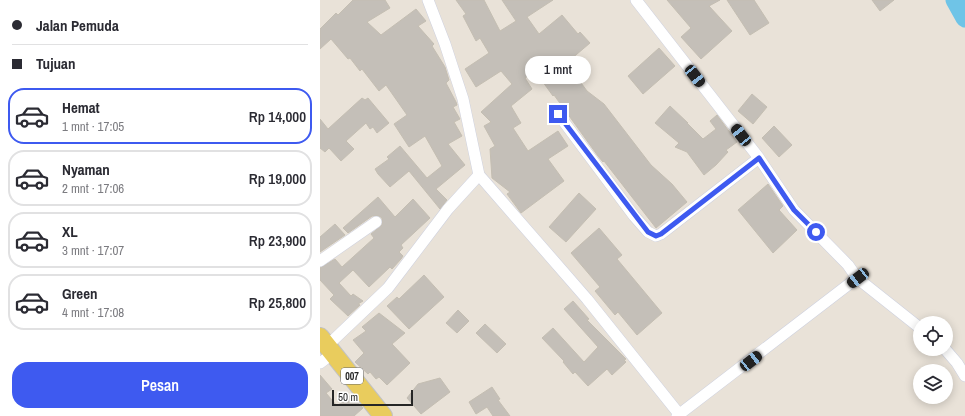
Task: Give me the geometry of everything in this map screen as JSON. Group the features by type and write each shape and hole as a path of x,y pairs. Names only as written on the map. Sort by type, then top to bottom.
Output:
{"main road":[{"name":"007","path":"325,350 383,416"}],"street":[{"path":"428,0 445,44 463,99 479,175 587,299 678,415 858,278"},
{"path":"636,0 759,158 794,210 848,265 858,278 913,322"},
{"path":"558,114 634,216 648,232 656,236 661,234 759,158"},
{"path":"325,350 388,288 448,209 479,175"},
{"path":"320,261 376,222"},
{"path":"951,356 965,376"}],"building":[{"path":"353,0 385,0 390,8 367,22 381,35 416,9 426,21 418,26 434,44 432,46 445,67 449,80 446,83 456,102 457,105 453,107 460,119 454,122 462,136 448,144 465,165 436,189 447,200 440,209 409,171 390,187 375,169 389,159 387,157 400,146 427,178 442,166 425,136 409,147 394,124 407,115 386,85 379,91 362,69 360,71 350,58 348,59 331,39 320,49 320,29 336,13 338,15"},
{"path":"456,0 484,0 500,31 516,21 502,0 553,0 527,17 539,34 562,15 578,34 580,32 590,43 570,60 579,74 576,76 587,91 604,104 651,165 672,184 687,202 656,228 604,161 603,162 598,156 535,71 525,78 532,89 511,106 521,123 513,128 528,151 558,131 568,146 548,159 564,181 521,213 507,194 510,192 492,178 490,149 495,146 484,126 491,122 481,112 512,84 501,71 476,87 465,69 489,53 480,38 476,41 463,16 466,14"},
{"path":"667,0 720,0 709,6 732,31 701,59 681,37 691,28"},
{"path":"727,0 754,0 769,23 750,35"},
{"path":"872,0 894,0 880,11"},
{"path":"659,48 675,66 643,94 628,76"},
{"path":"752,94 767,107 753,124 738,111"},
{"path":"362,98 365,100 368,98 389,123 377,133 373,127 370,129 366,123 346,141 354,149 341,161 329,148 325,152 320,148 320,119 328,129"},
{"path":"670,106 703,139 716,129 710,121 717,115 737,142 726,150 728,152 704,175 687,152 675,147 679,143 655,123"},
{"path":"774,126 792,145 779,157 762,138"},
{"path":"768,184 783,206 779,210 797,230 773,253 738,210"},
{"path":"579,193 596,209 566,242 549,227"},
{"path":"378,197 395,217 413,199 430,218 401,245 403,248 399,252 403,256 401,259 392,269 390,267 369,287 353,270 339,283 351,296 353,294 363,301 358,304 360,305 348,316 330,299 334,295 320,280 320,268 335,259 342,267 374,238 371,234 382,225 382,218 379,216 372,216 348,233 343,228"},
{"path":"335,224 345,235 320,252 320,237"},
{"path":"599,228 622,255 617,259 662,313 637,335 618,312 615,315 595,291 600,287 571,253"},
{"path":"424,275 444,297 409,329 387,306 397,297 399,299"},
{"path":"573,301 589,319 587,320 626,359 624,360 626,362 612,375 607,369 588,386 575,372 573,374 563,362 564,361 542,338 553,328 584,362 598,347 564,309"},
{"path":"458,310 469,321 457,333 446,323"},
{"path":"379,313 405,333 392,344 410,363 387,385 379,377 376,379 370,372 368,374 355,362 364,353 353,340 366,331 362,327"},
{"path":"485,324 506,344 497,353 476,333"},
{"path":"320,375 332,389 326,393 337,406 351,395 363,408 354,416 320,416"},
{"path":"440,378 450,392 421,414 407,398 418,384"},
{"path":"492,387 500,399 498,400 510,416 493,416 487,407 476,414 469,402"}],"waterway":[{"path":"955,0 965,18"}],"route":[{"path":"558,114 634,216 651,235 656,236 661,234 759,158 794,210 816,232"}]}
